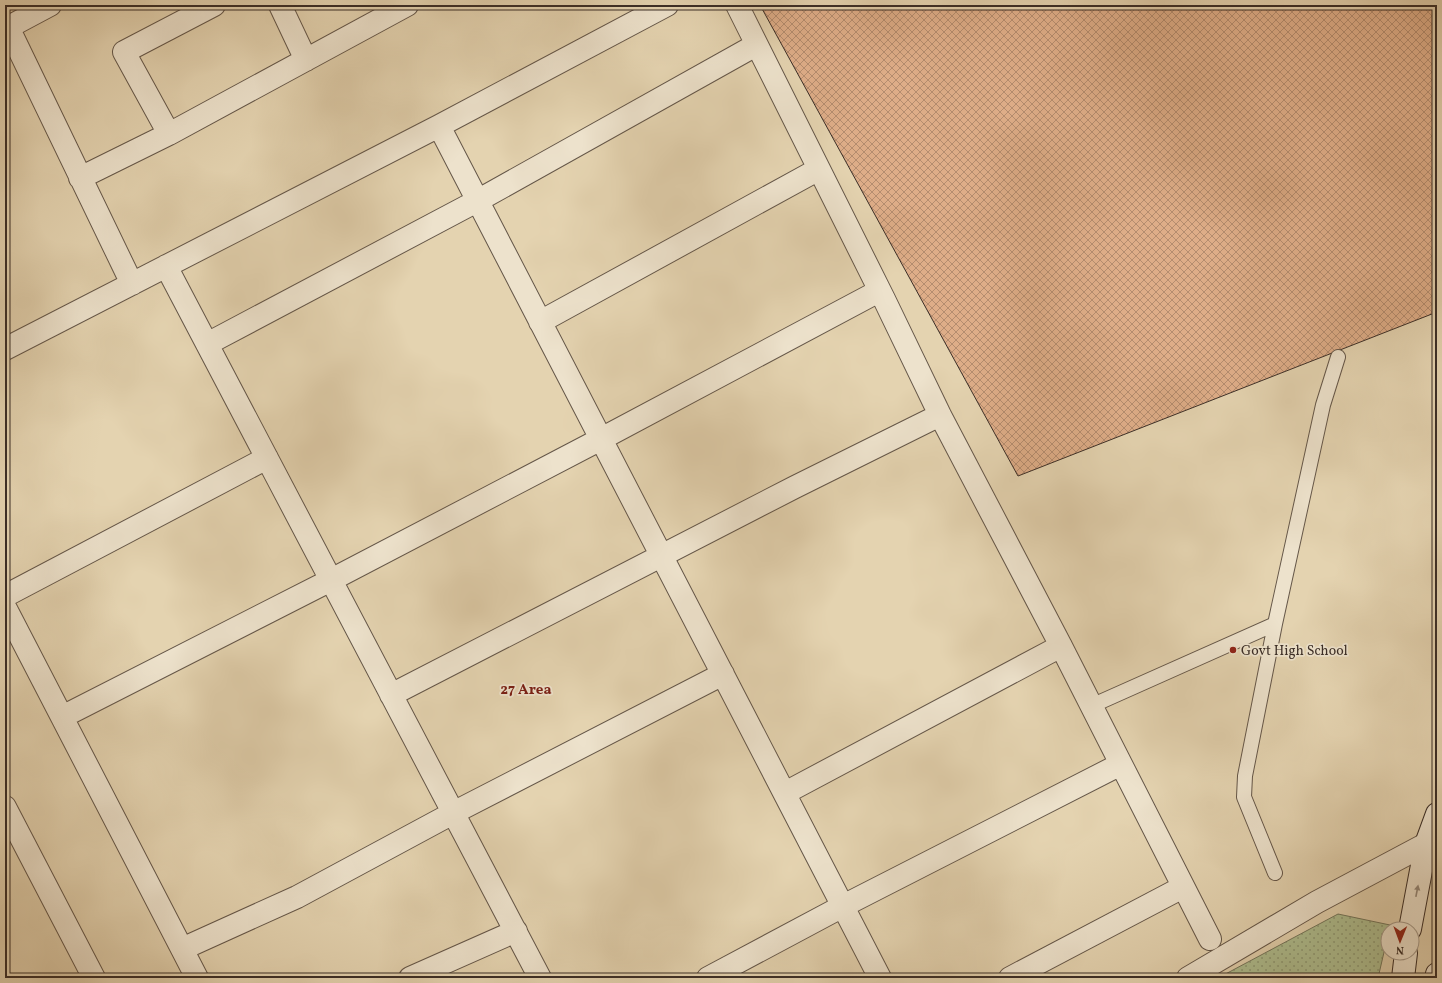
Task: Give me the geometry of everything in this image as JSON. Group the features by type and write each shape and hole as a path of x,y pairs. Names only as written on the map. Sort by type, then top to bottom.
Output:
{"street":[{"path":"50,5 6,28 132,284"},
{"path":"169,134 124,52 214,5"},
{"path":"280,5 306,60"},
{"path":"80,178 169,134 406,5"},
{"path":"5,349 439,126 667,5"},
{"path":"737,5 940,415 1210,939"},
{"path":"207,344 477,201 756,45"},
{"path":"439,126 880,978"},
{"path":"540,322 819,169"},
{"path":"166,266 540,978"},
{"path":"62,717 331,580 601,439 879,291"},
{"path":"391,695 940,415"},
{"path":"5,596 267,458"},
{"path":"5,607 197,978"},
{"path":"784,793 1060,646"},
{"path":"182,949 297,897 453,813 723,674"},
{"path":"708,978 843,906 1121,764"},
{"path":"5,807 94,978"},
{"path":"1412,921 1432,841 1437,814"},
{"path":"1188,978 1317,902 1432,841"},
{"path":"1010,978 1183,887"},
{"path":"410,978 516,932"},
{"path":"1403,978 1405,961"},
{"path":"1436,978 1437,974"}],"lane":[{"path":"1275,873 1244,797 1245,776 1275,624 1323,405 1338,357"},
{"path":"1091,706 1275,624"}],"green space":[{"path":"1338,914 1380,923 1380,961 1382,961 1378,978 1218,978"}],"building":[{"path":"760,5 1437,5 1437,312 1018,476"}],"place":[{"name":"Govt High School","path":"1233,650"}],"district":[{"name":"27 Area","path":"526,689"}]}
